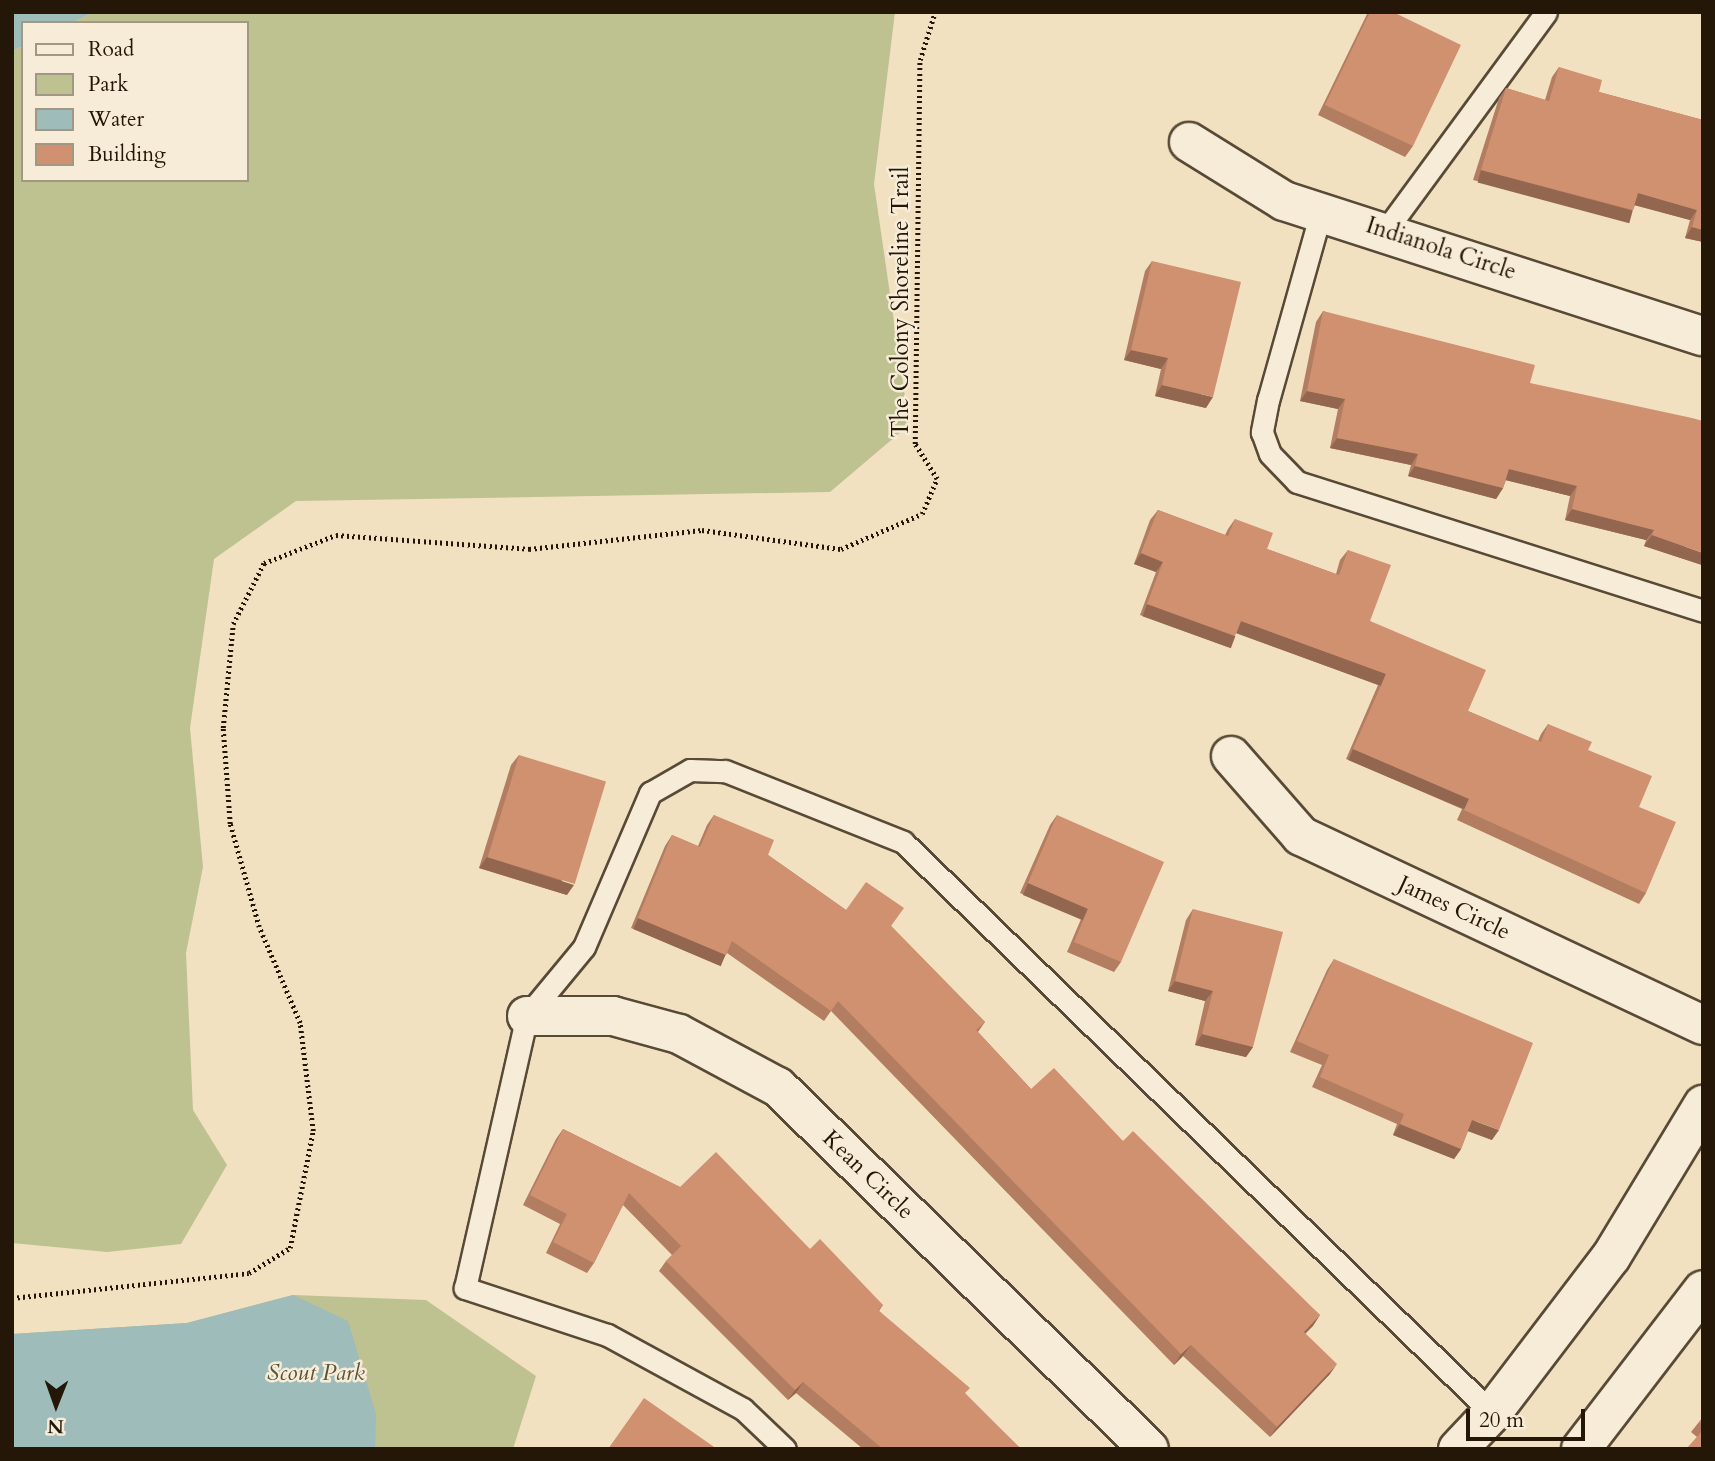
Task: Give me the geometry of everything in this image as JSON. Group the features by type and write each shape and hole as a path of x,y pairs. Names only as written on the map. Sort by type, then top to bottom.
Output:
{"street":[{"name":"Indianola Circle","path":"1189,142 1284,201 1386,230 1703,336"},
{"name":"James Circle","path":"1231,756 1301,836 1703,1025"},
{"name":"Kean Circle","path":"527,1016 613,1016 678,1034 778,1087 1149,1449"},
{"path":"1458,1449 1492,1413 1611,1257 1703,1105"},
{"path":"1581,1449 1703,1290"}],"lane":[{"path":"1386,230 1546,12"},
{"path":"1321,212 1268,400 1262,432 1270,454 1297,482 1703,611"},
{"path":"785,1449 743,1409 607,1335 465,1288 527,1016 584,947 650,793 690,770 725,771 903,842 1492,1413"}],"path":[{"name":"The Colony Shoreline Trail","path":"12,1298 249,1273 290,1248 313,1131 300,1023 259,927 230,824 223,728 233,624 264,563 336,535 529,549 702,530 841,549 922,514 937,479 915,444 920,60 936,12"}],"green space":[{"path":"94,12 895,12 874,184 909,425 830,492 296,501 214,559 190,728 203,867 186,953 193,1110 227,1165 181,1244 107,1252 12,1243 12,51 21,47 21,182 248,182 248,21 76,21"},
{"name":"Scout Park","path":"293,1295 426,1300 536,1376 513,1449 12,1449 12,1334 187,1323"}],"water":[{"path":"12,12 94,12 76,21 21,21 21,47 12,51"},
{"name":"Scout Park","path":"293,1295 348,1321 376,1414 375,1449 12,1449 12,1334 187,1323"}],"building":[{"path":"1370,12 1393,12 1461,45 1413,146 1325,105"},
{"path":"1559,67 1602,80 1599,92 1703,120 1703,230 1692,227 1697,210 1638,193 1633,210 1481,170 1506,88 1549,101"},
{"path":"1152,261 1241,282 1213,397 1162,385 1168,358 1131,350"},
{"path":"1323,311 1535,365 1530,383 1703,421 1703,553 1652,535 1654,530 1572,509 1577,486 1509,469 1503,488 1415,466 1418,454 1337,438 1345,399 1307,391"},
{"path":"1158,510 1228,536 1235,519 1273,533 1267,549 1339,575 1348,550 1391,565 1370,621 1486,670 1468,711 1541,742 1548,724 1592,742 1588,750 1652,776 1639,807 1676,822 1646,893 1464,810 1469,799 1353,749 1386,674 1241,621 1235,636 1147,604 1163,562 1141,553"},
{"path":"519,755 606,782 575,884 488,857"},
{"path":"714,815 774,840 768,855 846,910 866,882 904,908 891,926 985,1022 976,1030 1031,1089 1054,1068 1123,1141 1133,1131 1320,1315 1304,1332 1337,1364 1277,1427 1191,1345 1181,1354 838,1001 831,1011 732,941 726,955 638,918 672,835 700,847"},
{"path":"1057,815 1164,862 1121,962 1074,942 1088,909 1028,883"},
{"path":"1193,909 1283,932 1253,1047 1202,1034 1213,991 1175,981"},
{"path":"1334,959 1533,1043 1499,1130 1472,1120 1461,1149 1400,1124 1404,1114 1320,1077 1329,1055 1297,1041"},
{"path":"563,1129 680,1187 716,1152 810,1249 820,1239 883,1305 878,1310 970,1388 965,1393 1021,1449 883,1449 803,1382 795,1390 666,1261 681,1246 629,1193 594,1263 553,1242 567,1214 530,1195"},
{"path":"644,1398 717,1449 608,1449"},
{"path":"1703,1430 1703,1449 1686,1449"}]}
